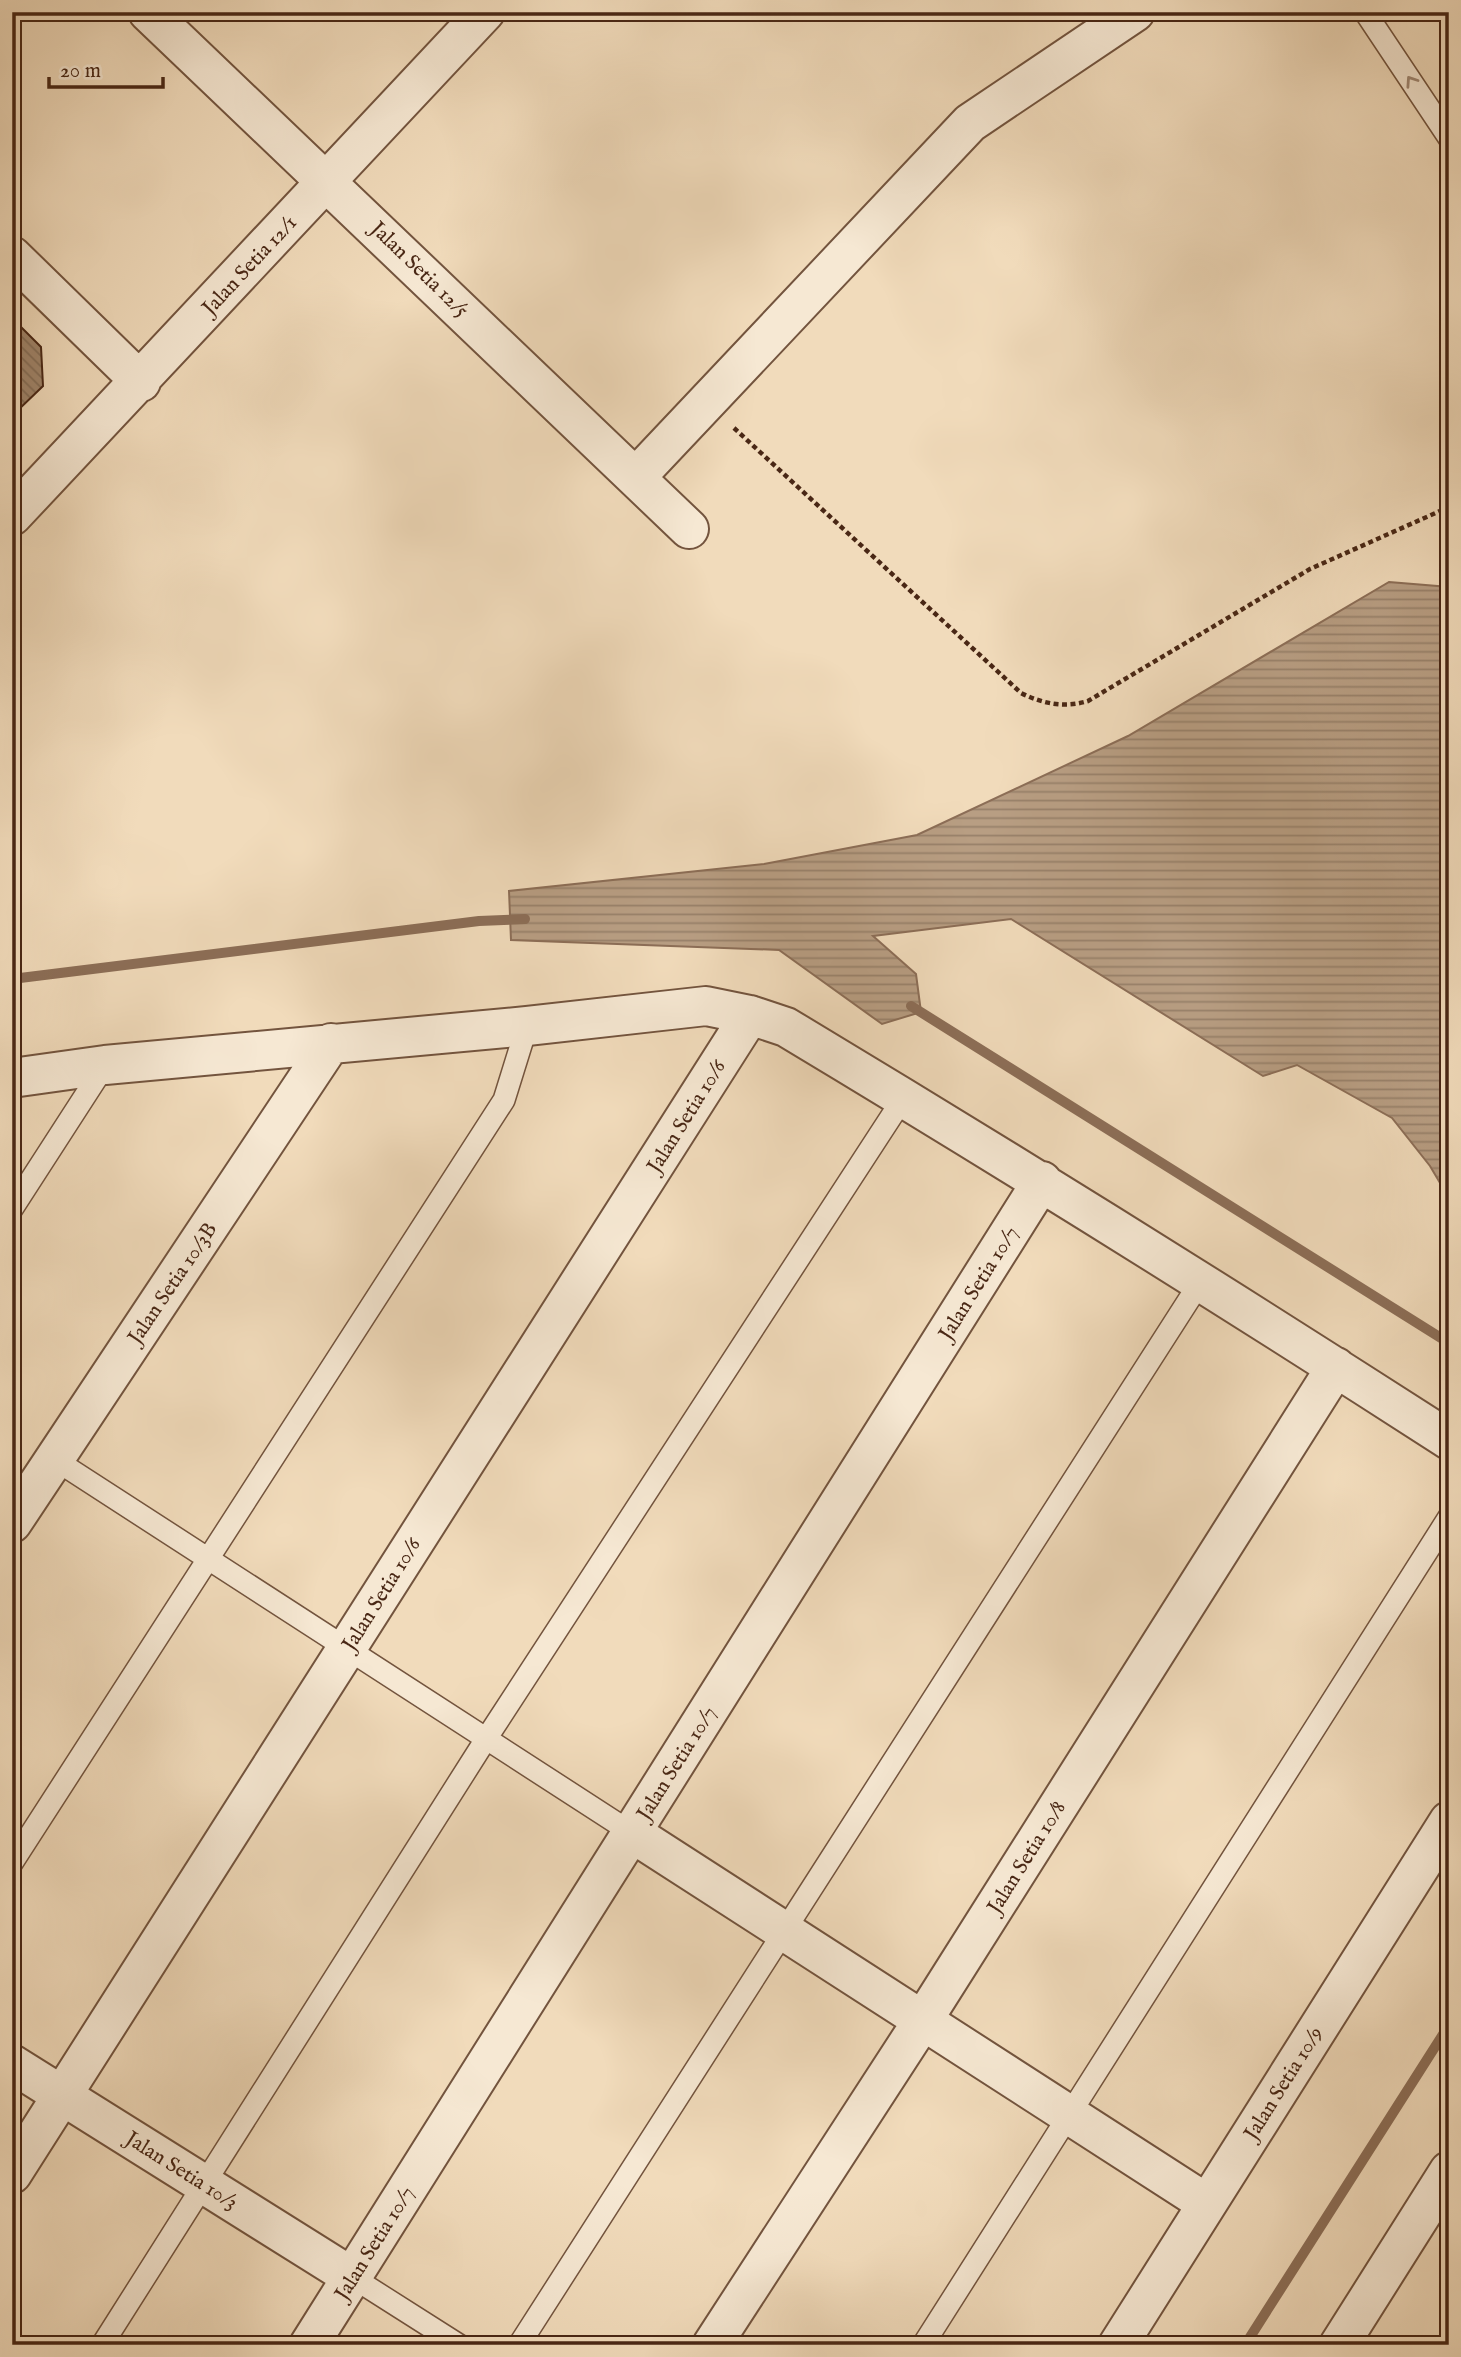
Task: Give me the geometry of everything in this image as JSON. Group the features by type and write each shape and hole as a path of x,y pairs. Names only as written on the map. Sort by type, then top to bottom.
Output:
{"street":[{"name":"Jalan Setia 12/5","path":"148,12 327,180 689,529"},
{"path":"636,477 970,123 1135,12"},
{"name":"Jalan Setia 12/1","path":"12,516 141,382 327,180 464,19"},
{"path":"12,256 141,382"},
{"path":"12,1078 105,1065 527,1026 706,1006 750,1015 786,1027 904,1097 1042,1181 1199,1284 1336,1367 1449,1440"},
{"name":"Jalan Setia 10/6","path":"12,2174 750,1015"},
{"name":"Jalan Setia 10/3B","path":"12,1523 331,1043"},
{"name":"Jalan Setia 10/7","path":"309,2345 1042,1181"},
{"name":"Jalan Setia 10/8","path":"712,2345 923,2020 1336,1367"},
{"name":"Jalan Setia 10/9","path":"1118,2345 1449,1821"},
{"path":"632,1833 1206,2203"},
{"name":"Jalan Setia 10/3","path":"12,2064 352,2277"},
{"path":"1339,2345 1449,2171"}],"lane":[{"path":"1375,16 1449,138"},
{"path":"12,1863 505,1100 527,1026"},
{"path":"12,1209 105,1065"},
{"path":"102,2345 486,1739 904,1097"},
{"path":"519,2345 1199,1284"},
{"path":"54,1459 632,1833"},
{"path":"923,2345 1449,1517"},
{"path":"352,2277 459,2345"}],"path":[{"path":"706,402 1021,693 1037,701 1070,706 1088,701 1310,569 1449,508"}],"shaded area":[{"path":"1389,582 1449,587 1449,1198 1430,1166 1392,1118 1297,1065 1263,1076 1011,919 873,936 916,974 921,1012 882,1024 779,950 511,940 509,891 764,864 917,835 1128,736"}],"building":[{"path":"12,318 41,347 43,386 12,416"}],"waterway":[{"path":"12,979 479,921 525,919"},
{"path":"911,1006 1449,1343"},
{"path":"1245,2345 1449,2025"}]}
